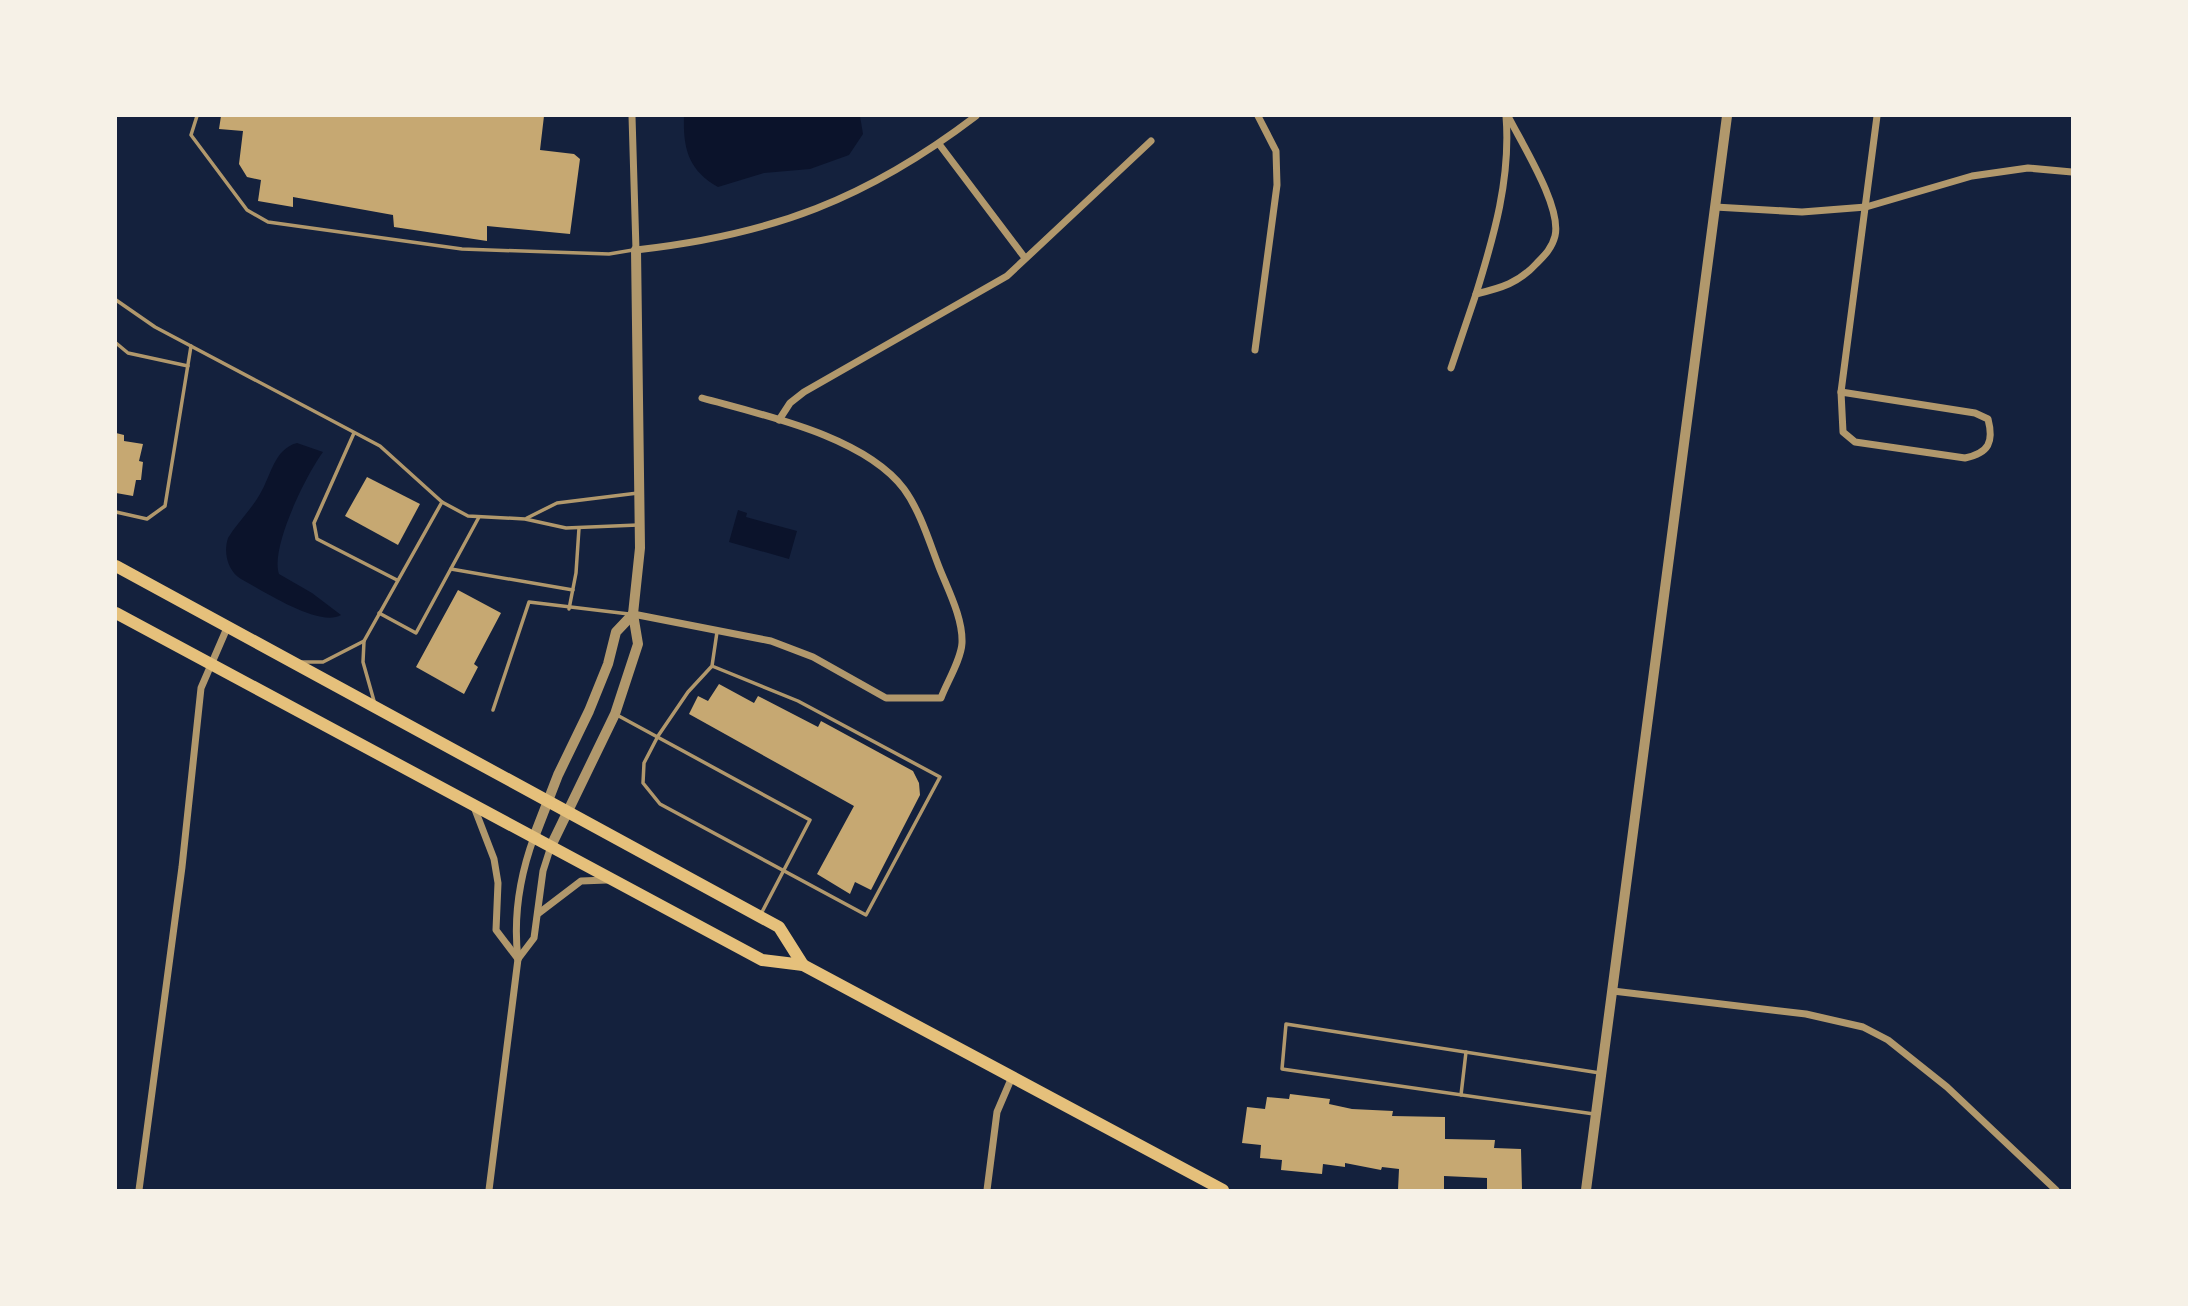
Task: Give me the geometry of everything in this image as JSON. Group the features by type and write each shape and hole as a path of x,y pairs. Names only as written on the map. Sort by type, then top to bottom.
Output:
{"main road":[{"path":"116,566 779,927 803,965"},
{"path":"116,613 762,960 803,965 1223,1191"}],"street":[{"path":"518,959 534,938 543,871 551,846 615,714 638,645 633,614 640,493 632,116"},
{"path":"636,250 682,245 772,226 857,192 939,144 976,116"},
{"path":"1255,350 1277,185 1276,150 1258,116"},
{"path":"1476,294 1508,287 1527,275 1551,248 1555,235 1556,221 1551,205 1507,116"},
{"path":"1451,368 1501,208 1509,147 1507,116"},
{"path":"1586,1191 1727,116"},
{"path":"1841,392 1975,413 1988,419 1992,435 1989,447 1979,455 1965,458 1855,442 1843,432 1841,392 1877,116"},
{"path":"779,420 790,403 804,392 990,288 1151,141"},
{"path":"939,144 1025,258"},
{"path":"1715,207 1802,212 1866,207 1972,176 2028,168 2073,172"},
{"path":"633,614 718,629 792,648 886,698 941,698 962,645 961,630 929,540 905,490 894,478 842,443 779,420 702,398"},
{"path":"489,1191 518,959 514,929 523,869 549,800 608,664 616,632 633,614"},
{"path":"139,1191 182,867 201,688 227,628"},
{"path":"473,804 494,859 498,883 496,930 518,959"},
{"path":"538,914 562,892 582,881 615,881"},
{"path":"1612,991 1806,1014 1863,1027 1888,1040 1947,1087 2056,1191"},
{"path":"987,1191 997,1112 1012,1077"}],"lane":[{"path":"197,116 191,135 247,210 268,222 462,249 609,254 636,250"},
{"path":"116,300 155,327 380,446 442,502 468,516 525,519 579,528 640,525"},
{"path":"116,343 128,353 188,366"},
{"path":"116,512 147,519 165,506 191,346"},
{"path":"354,433 314,523 317,539 398,580"},
{"path":"525,519 557,503 640,493"},
{"path":"376,707 363,663 364,641 442,502"},
{"path":"379,613 416,634 479,517"},
{"path":"569,609 576,573 579,528"},
{"path":"451,569 573,590"},
{"path":"493,710 529,602 569,609 633,614"},
{"path":"712,666 798,701 940,777 866,915 660,804 643,783 644,763 658,736 688,692 712,666 718,629"},
{"path":"290,661 323,662 364,641"},
{"path":"615,714 810,820 760,916"},
{"path":"1596,1114 1282,1069 1286,1024 1602,1073"},
{"path":"1461,1095 1466,1052"}],"water":[{"path":"684,116 860,116 863,134 849,155 810,169 764,173 718,187 700,173 689,157"},
{"path":"297,443 323,452 299,494 284,530 278,562 279,574 312,593 341,615 331,618 291,606 241,579 233,571 226,555 228,538 256,500 278,457 289,446"},
{"path":"738,510 747,513 746,517 797,531 789,559 729,542"}],"building":[{"path":"221,116 544,116 540,150 574,154 580,159 570,234 487,226 487,241 394,227 393,215 293,197 293,207 258,201 261,180 247,177 239,164 243,131 219,129"},
{"path":"116,433 124,435 124,441 143,444 139,461 143,462 141,480 136,480 133,496 116,493"},
{"path":"367,477 420,504 398,545 345,516"},
{"path":"458,590 501,613 474,664 478,667 464,694 416,667"},
{"path":"719,684 754,703 758,696 818,727 821,721 913,771 919,783 920,795 871,890 855,882 850,894 817,874 854,806 689,714 698,696 708,701"},
{"path":"1290,1094 1330,1099 1329,1104 1352,1109 1393,1111 1392,1116 1445,1117 1445,1139 1495,1140 1494,1148 1521,1149 1522,1190 1487,1190 1487,1178 1444,1176 1444,1190 1398,1190 1399,1169 1382,1167 1381,1170 1345,1163 1345,1167 1323,1164 1322,1174 1281,1170 1282,1160 1260,1158 1261,1145 1242,1143 1247,1107 1265,1109 1267,1097 1289,1099"}]}
